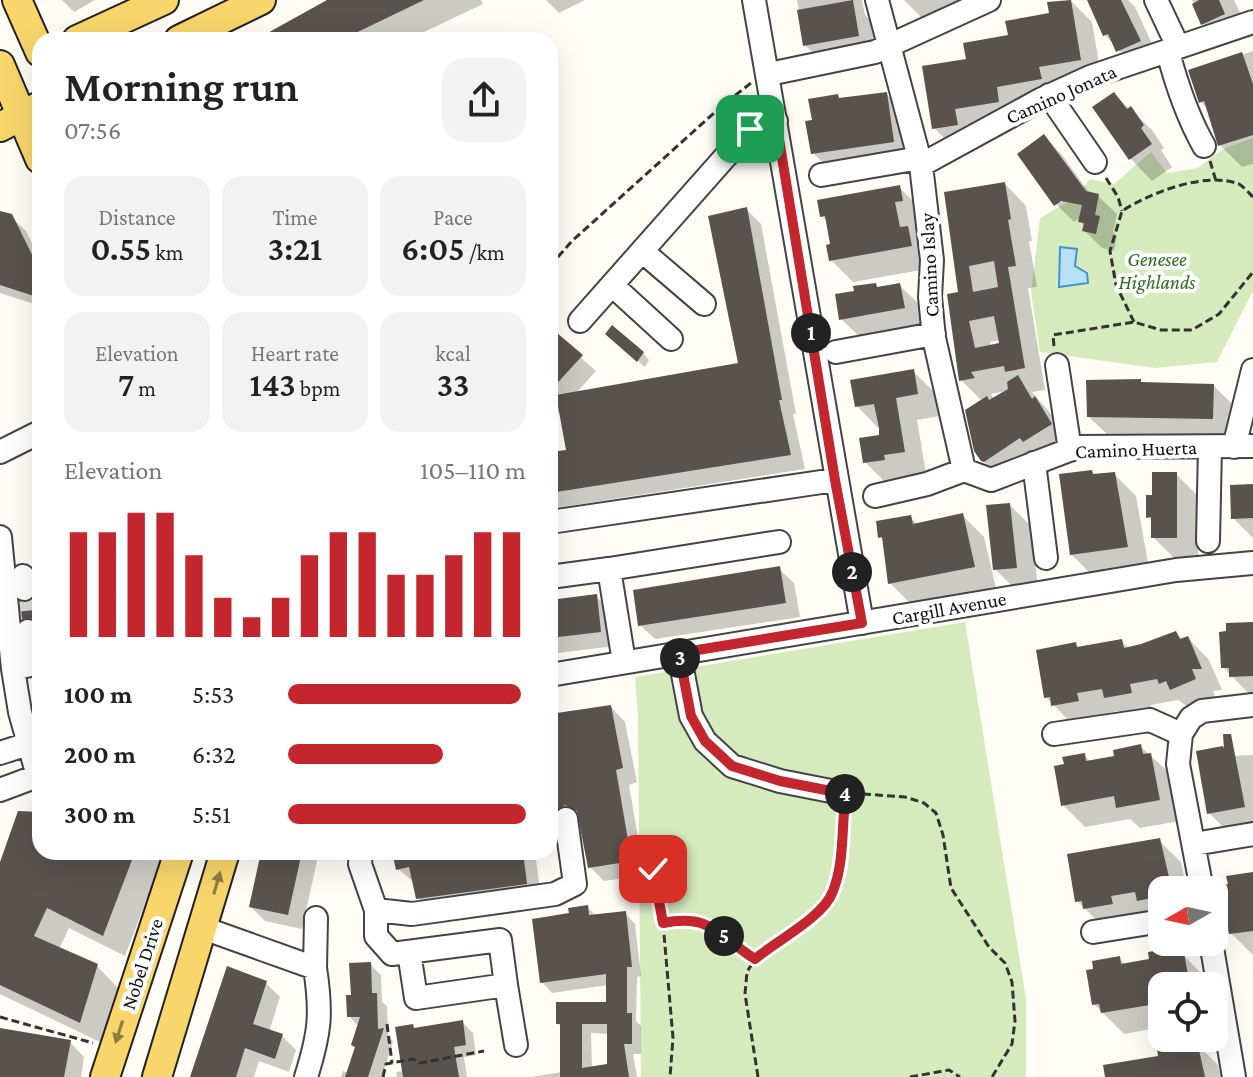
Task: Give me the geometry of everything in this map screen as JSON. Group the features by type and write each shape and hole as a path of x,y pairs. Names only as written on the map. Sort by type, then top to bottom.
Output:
{"main road":[{"path":"17,0 32,35"},
{"path":"94,32 164,0"},
{"path":"195,32 261,0"},
{"path":"32,57 1,71 32,142"},
{"name":"Nobel Drive","path":"105,1077 176,860"},
{"path":"157,1077 223,860"}],"street":[{"path":"754,0 862,623"},
{"name":"Camino Islay","path":"877,0 920,162 932,260 930,297 934,334 971,473"},
{"path":"769,74 891,47 989,0"},
{"path":"1156,0 1170,44 1177,88 1204,146"},
{"name":"Camino Jonata","path":"821,175 920,162 1090,77 1170,44 1253,22"},
{"path":"1049,95 1095,162"},
{"path":"580,321 750,129 776,121"},
{"path":"642,251 704,304"},
{"path":"612,285 671,339"},
{"path":"836,352 934,334"},
{"path":"1057,365 1070,450"},
{"path":"1243,446 1253,370"},
{"path":"0,452 32,436"},
{"name":"Camino Huerta","path":"875,496 971,473 991,480 1077,447 1243,446"},
{"path":"1208,541 1210,447"},
{"path":"1034,463 1046,558"},
{"path":"558,521 835,480"},
{"path":"0,537 32,653"},
{"path":"558,576 779,542"},
{"name":"Cargill Avenue","path":"558,674 1176,570 1253,563"},
{"path":"609,569 624,662"},
{"path":"679,653 691,716 705,741 732,766 780,781 846,794"},
{"path":"1200,876 1178,764 1181,734 1191,718 1202,711 1253,705"},
{"path":"1054,734 1150,720 1181,734"},
{"path":"0,753 32,743"},
{"path":"0,790 32,778"},
{"path":"376,910 412,914 555,894 575,884 566,819"},
{"path":"1194,844 1253,834"},
{"path":"360,860 376,910 376,936 392,954 500,940 516,1045"},
{"path":"306,1077 320,1033 321,1005 315,968 316,918"},
{"path":"1093,932 1148,923"},
{"path":"203,928 315,968"},
{"path":"409,952 416,998 506,985"},
{"path":"1213,956 1234,1077"}],"path":[{"path":"558,257 743,87 769,74"},
{"path":"1095,162 1118,197 1122,211 1110,251 1116,285 1134,322"},
{"path":"1122,211 1142,198 1186,184 1216,181 1241,185 1253,197"},
{"path":"1057,365 1053,335 1100,324 1134,322 1161,330 1192,330 1219,314 1253,272"},
{"path":"758,1077 745,994 747,972 755,959 810,918 833,893 842,854 841,826 846,794 905,797 924,803 936,813 943,835 951,888 989,947 1005,963 1012,982 1015,1021 1012,1044 992,1077"},
{"path":"633,864 648,861 653,869 663,923 673,1038 670,1077"},
{"path":"663,923 689,919 708,924 755,959"},
{"path":"0,1017 95,1044"},
{"path":"387,1024 392,1063"},
{"path":"383,1077 386,1064 413,1059 420,1063 484,1051"},
{"path":"910,1077 949,1070 960,1077"}],"green space":[{"name":"Genesee Highlands","path":"1253,138 1253,291 1217,362 1155,368 1040,352 1031,292 1040,218 1074,198 1090,179 1114,184 1151,152 1167,173 1198,168 1223,149"},
{"path":"965,622 1026,999 1026,1077 641,1077 638,716 635,677"}],"water":[{"path":"1060,247 1077,249 1075,266 1087,273 1088,283 1059,287"}],"building":[{"path":"327,0 424,0 358,32 269,32"},
{"path":"853,0 859,36 803,46 797,10"},
{"path":"1071,0 1081,60 1039,67 1042,79 997,87 999,102 955,109 958,125 932,129 922,66 966,59 963,43 1008,35 1005,21 1049,13 1047,2"},
{"path":"1087,0 1121,0 1141,41 1116,52 1108,34 1103,36"},
{"path":"1199,0 1219,0 1225,14 1201,25 1192,4"},
{"path":"1242,52 1253,84 1253,135 1218,146 1204,101 1199,103 1188,70"},
{"path":"887,92 894,142 811,154 805,121 812,120 808,99"},
{"path":"1114,92 1127,109 1131,106 1152,144 1129,160 1092,107"},
{"path":"1044,134 1086,191 1099,194 1095,215 1100,216 1096,234 1082,231 1084,223 1078,222 1082,205 1061,201 1054,206 1017,154"},
{"path":"1005,182 1016,266 1008,267 1025,368 1005,372 1004,366 971,372 975,378 959,381 947,294 958,292 944,192","holes":["994,261 998,287 973,292 969,266","994,316 999,343 975,348 969,321"]},
{"path":"900,185 903,201 895,202 900,227 908,226 912,246 829,261 826,245 830,244 825,216 820,217 817,200"},
{"path":"747,207 791,455 558,492 558,451 566,450 558,395 738,363 708,216"},
{"path":"0,211 12,214 32,255 32,295 0,285"},
{"path":"876,283 877,287 900,283 905,308 839,320 835,294 854,291 853,286"},
{"path":"612,325 644,352 637,362 605,334"},
{"path":"558,334 583,355 558,382"},
{"path":"914,369 918,394 896,398 905,452 884,455 885,460 863,463 859,438 879,435 879,428 874,404 855,407 850,380"},
{"path":"1018,375 1052,424 1023,442 1020,438 981,461 974,451 965,410 987,396 989,400 1008,389 1007,382"},
{"path":"1141,379 1141,382 1214,384 1213,419 1087,417 1086,380"},
{"path":"1092,470 1093,474 1115,472 1128,547 1070,555 1059,474"},
{"path":"1152,472 1177,472 1177,538 1151,538 1151,517 1146,518 1146,495 1152,495"},
{"path":"1253,484 1253,518 1231,519 1230,485"},
{"path":"1010,503 1017,568 993,570 986,505"},
{"path":"963,513 975,567 888,584 882,537 878,538 876,521 911,515 913,524"},
{"path":"780,566 786,603 638,626 633,590"},
{"path":"597,594 601,632 558,637 558,599"},
{"path":"32,600 32,618 22,619 20,602"},
{"path":"1253,622 1253,676 1229,677 1229,668 1221,668 1219,632 1226,631 1226,623"},
{"path":"1176,631 1180,639 1188,636 1202,669 1192,669 1196,679 1170,690 1166,681 1159,684 1157,679 1130,684 1132,693 1104,698 1102,689 1077,693 1079,701 1051,706 1050,697 1044,698 1036,650 1076,642 1077,647 1122,639 1124,648"},
{"path":"611,705 623,768 616,770 628,840 623,842 626,862 588,868 577,811 565,805 558,809 558,713"},
{"path":"1223,734 1231,734 1245,807 1207,814 1196,751 1223,746 1224,749"},
{"path":"1141,744 1143,754 1151,753 1160,800 1116,808 1114,796 1061,806 1054,766 1064,764 1062,757 1085,753 1086,761 1114,756 1113,750"},
{"path":"18,811 32,812 32,860 132,860 103,936 47,908 34,936 98,964 80,1023 0,985 0,862"},
{"path":"1160,838 1169,876 1148,876 1148,899 1137,901 1135,892 1111,896 1113,904 1083,909 1082,901 1075,902 1067,854"},
{"path":"259,860 300,860 288,915 249,907"},
{"path":"394,860 524,860 527,884 416,899 409,867 396,870"},
{"path":"1253,872 1253,931 1229,934 1226,876"},
{"path":"588,905 589,915 626,911 632,967 627,967 627,1013 632,1013 632,1044 624,1044 629,1077 560,1077 560,1024 556,1024 556,1002 606,1002 606,974 540,983 532,919 569,913 568,908","holes":["582,1024 607,1024 607,1064 582,1068"]},
{"path":"1120,956 1121,964 1149,959 1149,956 1185,956 1187,972 1148,972 1148,1005 1101,1013 1099,1004 1092,1005 1086,970 1093,969 1092,961"},
{"path":"371,962 372,993 377,993 378,1029 384,1028 368,1077 345,1077 355,1047 351,1045 360,1017 347,1017 346,995 351,995 349,963"},
{"path":"227,966 267,981 253,1024 283,1034 275,1059 245,1048 236,1077 190,1077"},
{"path":"463,1020 466,1045 454,1047 459,1077 403,1077 395,1027 413,1024 414,1028"},
{"path":"0,1028 71,1040 64,1077 0,1077"},
{"path":"1157,1052 1199,1052 1205,1077 1105,1077 1103,1065 1158,1056"}],"tunnel":[{"path":"24,589 28,631"}],"route":[{"path":"653,869 663,923 689,919 708,924 755,959 821,908 833,893 842,854 841,826 846,794 780,781 732,766 705,741 691,716 679,653 862,623 835,480 776,121 750,129"}]}
